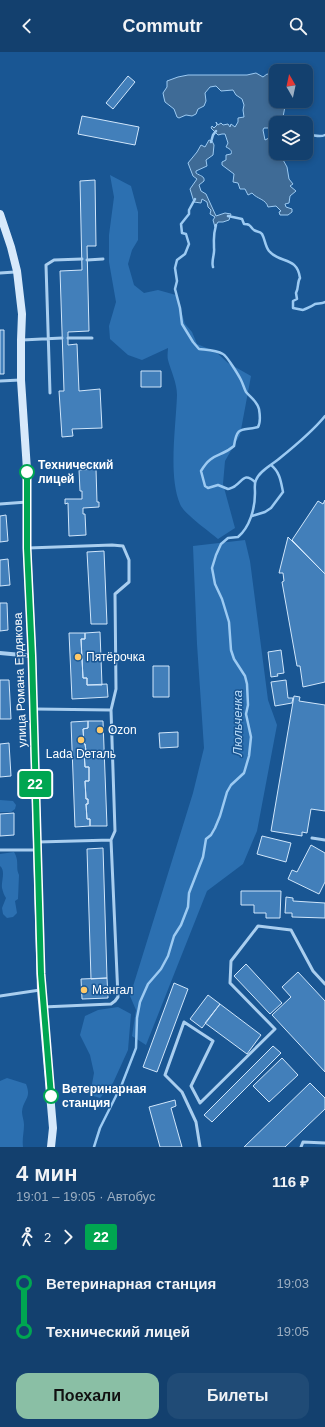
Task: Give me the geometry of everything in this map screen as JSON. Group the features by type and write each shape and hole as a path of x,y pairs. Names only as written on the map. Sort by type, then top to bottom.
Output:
{"street":[{"name":"улица Романа Ердякова","path":"0,214 17,271 22,314 20,340 21,380 27,470 27,548 32,656 41,990 53,1128 51,1147"},
{"path":"0,653 32,656"}],"lane":[{"path":"87,260 104,259"},
{"path":"50,394 46,265 54,260 82,260"},
{"path":"0,273 17,271"},
{"path":"20,340 62,338"},
{"path":"68,338 92,338"},
{"path":"0,382 21,380"},
{"path":"0,504 27,502"},
{"path":"27,548 123,546 129,560 129,582 115,594 116,689 111,710 116,831 111,840 118,997 111,1004 43,1007"},
{"path":"33,709 111,710"},
{"path":"312,838 325,840"},
{"path":"0,850 111,840"},
{"path":"200,1147 196,1122 182,1092 165,1075 184,1022 213,1040 191,1086 200,1103 275,1029 230,983 231,961 258,926 291,930 313,971 325,984"},
{"path":"0,996 41,990"},
{"path":"301,1147 303,1142 325,1143"}],"shaded area":[{"path":"256,73 263,77 269,74 269,108 285,108 283,116 269,116 269,128 264,128 263,130 265,140 269,138 269,160 283,160 287,167 289,179 293,184 290,186 296,191 290,196 289,203 285,204 286,207 292,209 292,212 288,215 280,215 279,212 281,211 276,206 268,207 265,202 252,193 248,195 245,189 240,189 238,183 233,182 234,174 222,165 222,162 226,160 226,155 231,154 231,151 226,147 228,143 225,134 218,135 211,128 212,126 214,128 217,125 216,122 218,125 221,123 223,125 228,124 230,127 231,124 235,127 238,122 238,118 244,117 244,105 242,99 236,95 233,90 221,91 216,86 210,87 205,93 206,101 204,106 198,109 196,114 192,116 186,115 179,118 177,117 174,109 165,102 163,93 167,87 167,81 178,77 188,75 247,75"},
{"path":"209,140 212,141 214,145 213,155 206,160 207,166 196,171 196,173 204,179 204,181 199,185 201,191 206,194 216,216 225,213 231,214 229,220 218,222 215,227 213,220 215,217 210,214 211,210 208,207 207,202 202,199 201,203 194,202 190,189 197,179 193,176 188,163 201,145 205,147"},
{"path":"110,175 131,186 138,212 138,240 132,250 128,264 134,285 144,293 158,290 176,295 185,324 192,332 197,344 216,352 228,363 251,376 240,435 225,461 223,484 235,528 218,539 182,508 176,493 174,480 174,436 177,391 168,360 168,348 142,360 128,355 110,339 109,326 116,302 109,262 109,235 114,197"},
{"path":"245,540 250,561 268,700 277,725 257,831 243,864 207,891 146,1045 132,1036 136,1010 130,996 193,793 204,748 197,644 193,546"},
{"path":"0,800 13,801 16,805 15,809 11,812 0,812"},
{"path":"14,852 17,859 17,869 19,875 18,899 15,901 17,913 13,917 7,918 3,914 2,908 6,898 2,888 3,871 0,866 0,854"},
{"path":"118,1007 131,1014 128,1050 113,1083 100,1098 90,1095 94,1073 90,1055 80,1035 85,1016 98,1010"},
{"path":"7,1078 26,1084 28,1089 28,1096 22,1112 24,1125 23,1147 0,1147 0,1081"}],"building":[{"path":"128,76 135,82 113,109 106,103"},
{"path":"82,116 139,127 135,145 78,134"},
{"path":"95,180 96,246 87,246 89,331 68,332 68,345 77,344 79,391 100,389 102,428 72,429 73,436 62,437 59,391 64,391 60,271 82,270 80,181"},
{"path":"0,330 4,330 4,374 0,374"},
{"path":"141,371 161,371 161,387 141,387"},
{"path":"96,469 97,502 99,502 99,507 83,508 83,514 85,514 86,535 69,536 68,503 65,504 65,499 82,499 79,470"},
{"path":"325,500 325,574 292,540 318,501 323,504"},
{"path":"6,515 8,541 0,542 0,516"},
{"path":"288,537 325,574 325,682 303,687 300,666 297,666 282,582 284,581 283,573 279,573"},
{"path":"104,551 107,624 91,624 87,552"},
{"path":"8,559 10,585 0,586 0,560"},
{"path":"0,603 7,603 8,630 0,631"},
{"path":"100,632 102,685 87,685 87,678 83,678 81,639 85,639 85,633"},
{"path":"69,633 85,633 85,639 81,639 83,678 87,678 87,685 107,684 108,697 72,699"},
{"path":"281,650 284,673 271,677 268,652"},
{"path":"153,666 169,666 169,697 153,697"},
{"path":"0,680 9,680 11,719 0,719"},
{"path":"286,680 288,698 293,698 292,703 275,706 271,682"},
{"path":"294,696 300,697 299,701 325,705 325,811 311,809 307,833 302,832 302,836 271,831"},
{"path":"88,721 103,721 107,826 90,826 90,819 87,819 86,804 88,804 88,799 86,799 85,781 89,781 89,767 85,767 84,751 86,751 83,729 88,728"},
{"path":"88,721 88,728 83,729 86,751 84,751 85,767 89,767 89,781 85,781 86,799 88,799 88,804 86,804 87,819 90,819 90,826 75,827 71,722"},
{"path":"178,732 178,747 160,748 159,733"},
{"path":"9,743 11,776 0,777 0,744"},
{"path":"14,813 14,835 0,836 0,814"},
{"path":"262,836 291,843 286,862 257,854"},
{"path":"311,845 325,853 325,882 319,894 288,879 292,870 297,872"},
{"path":"103,848 107,978 91,979 87,849"},
{"path":"241,891 281,891 280,918 266,918 266,913 254,913 254,905 241,905"},
{"path":"286,897 293,898 293,901 325,903 325,918 292,917 292,913 285,913"},
{"path":"246,964 282,1003 270,1014 234,976"},
{"path":"298,972 325,1001 325,1072 272,1015 291,997 282,987"},
{"path":"107,978 108,998 82,999 81,979"},
{"path":"174,983 188,989 157,1072 143,1067"},
{"path":"208,995 220,1004 202,1028 190,1019"},
{"path":"220,1004 261,1035 247,1054 205,1023"},
{"path":"273,1046 281,1053 212,1122 204,1115"},
{"path":"282,1058 298,1075 269,1102 253,1086"},
{"path":"310,1083 325,1098 325,1109 285,1147 244,1147"},
{"path":"175,1100 176,1106 171,1108 182,1147 160,1147 149,1107"}],"waterway":[{"path":"211,142 216,131"},
{"path":"313,135 325,135"},
{"path":"195,199 189,210 189,214 181,224 182,233 186,234 189,244 185,254 177,260 175,268 177,281 175,289 182,324 199,349 211,350 223,354 227,358 240,378 246,392 257,404 260,418 258,427 241,430 235,439 234,446 209,461 201,471 205,486 208,488 218,485 229,489 244,478 251,479 255,482"},
{"path":"228,216 242,219 244,224 249,225 255,231 261,233 269,251 273,255 288,261 295,266 300,278 296,293 297,299 293,301 293,308 303,310 315,304 325,302"},
{"path":"213,267 214,232 216,225"},
{"name":"Люльченка","path":"94,1147 100,1128 122,1084 136,1048 137,1018 140,1002 148,984 161,969 168,956 174,936 181,925 188,907 189,893 203,857 206,839 211,835 215,828 227,792 231,785 244,773 249,756 251,737 246,714 248,705 247,684 245,676 234,659 231,650 229,622 222,599 215,584 212,568 216,555 221,544 228,538 238,537 249,523 255,499 255,483 260,474 304,438 325,416"},
{"path":"252,516 265,512 271,508 283,492 278,474 271,465"}],"bus line":[{"name":"22","path":"27,472 27,548 32,656 36,850 41,990 51,1096"}],"place":[{"name":"Технический лицей","path":"27,472"},
{"name":"Пятёрочка","path":"78,657"},
{"name":"Ozon","path":"100,730"},
{"name":"Lada Dеталь","path":"81,740"},
{"name":"Мангал","path":"84,990"},
{"name":"Ветеринарная станция","path":"51,1096"}]}
